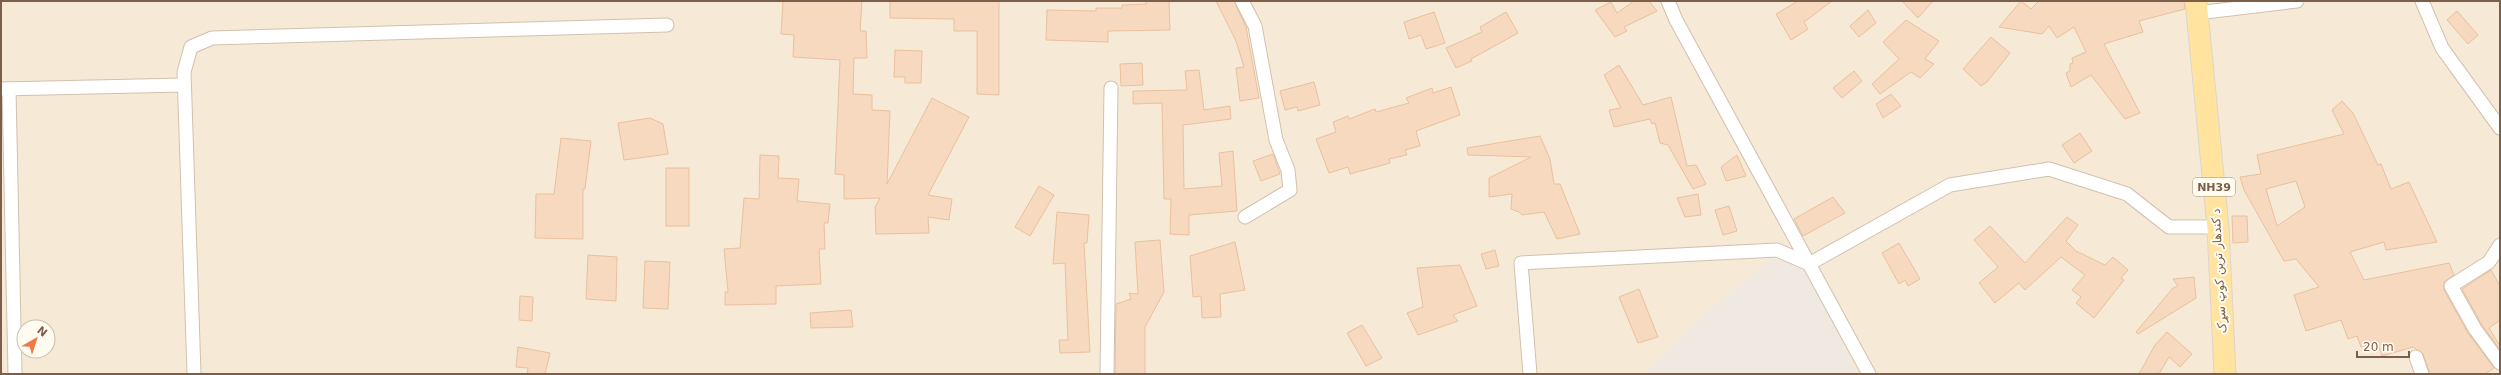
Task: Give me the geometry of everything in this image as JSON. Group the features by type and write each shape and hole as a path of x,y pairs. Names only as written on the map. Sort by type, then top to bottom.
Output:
{"main road":[{"name":"د کندهار ترين کوټ سړک","path":"2197,7 2218,227 2225,374"}],"street":[{"path":"1242,1 1255,26 1276,140 1288,170 1290,190 1245,217"},
{"path":"1668,1 1676,20 1869,374"},
{"path":"2197,7 2297,1"},
{"path":"2422,1 2442,48 2500,128"},
{"path":"194,374 184,85 184,72 191,47 212,38 667,25"},
{"path":"15,374 5,89 184,85"},
{"path":"1107,374 1111,88"},
{"path":"1809,264 1950,185 2049,169 2127,194 2169,227 2218,227"},
{"path":"2500,245 2489,262 2451,286 2475,329 2500,363"},
{"path":"1530,374 1521,263 1777,250 1809,264"},
{"path":"2416,357 2422,374"}],"shaded area":[{"path":"1,1 2500,1 2500,374 1,374"},
{"path":"1776,255 1798,264 1814,278 1856,374 1645,374 1700,317"}],"building":[{"path":"783,1 862,1 860,31 866,31 867,58 854,58 853,94 872,95 872,110 890,111 887,184 932,98 969,117 928,195 952,199 949,220 928,217 929,233 876,234 875,207 880,198 844,199 844,175 835,174 840,60 793,57 794,35 781,34"},
{"path":"890,1 999,1 999,95 977,94 977,31 954,31 954,19 890,18"},
{"path":"1146,1 1169,1 1170,30 1108,31 1108,42 1046,40 1047,10 1096,11 1096,8 1122,8 1122,5 1146,4"},
{"path":"1216,1 1234,1 1246,27 1259,98 1240,101 1236,68 1244,67 1236,41"},
{"path":"1634,1 1649,1 1657,11 1624,27 1627,31 1615,37 1595,10 1611,2 1617,13"},
{"path":"1798,1 1832,1 1804,22 1808,29 1791,40 1776,14"},
{"path":"1902,1 1933,1 1918,18"},
{"path":"2021,1 2031,9 2039,1 2184,1 2185,9 2139,21 2143,32 2104,44 2140,113 2125,119 2091,75 2071,87 2066,73 2070,71 2070,64 2073,63 2072,58 2086,52 2074,27 2057,38 2049,26 2042,34 1999,27"},
{"path":"1868,10 1876,23 1859,37 1850,26"},
{"path":"2457,11 2478,35 2468,44 2447,20"},
{"path":"1434,12 1445,43 1426,49 1421,35 1409,39 1404,22"},
{"path":"1506,12 1518,33 1471,59 1472,61 1456,68 1446,48 1482,32 1480,27"},
{"path":"1906,20 1939,41 1925,59 1934,64 1920,78 1911,72 1880,94 1872,84 1899,59 1883,42"},
{"path":"1991,37 2010,53 1987,82 1981,86 1963,69"},
{"path":"895,50 922,51 921,83 905,83 905,77 894,77"},
{"path":"1142,63 1143,85 1121,86 1120,64"},
{"path":"1619,65 1643,105 1671,97 1687,166 1696,165 1706,184 1693,189 1668,145 1660,143 1655,123 1652,124 1650,119 1614,127 1609,110 1621,108 1604,75"},
{"path":"1199,70 1204,110 1230,106 1231,119 1183,125 1184,189 1222,186 1219,153 1233,151 1237,211 1189,215 1189,235 1170,234 1171,199 1164,199 1162,103 1133,104 1133,91 1187,90 1185,71"},
{"path":"1854,71 1862,81 1842,98 1833,88"},
{"path":"1314,82 1320,105 1298,111 1297,107 1285,110 1280,91"},
{"path":"1451,87 1460,115 1416,131 1420,146 1405,150 1407,155 1389,159 1390,163 1350,174 1348,167 1329,173 1316,139 1336,132 1333,122 1348,116 1349,119 1375,109 1376,112 1409,103 1406,98 1432,88 1433,93"},
{"path":"1891,94 1901,106 1883,118 1876,104"},
{"path":"2342,101 2353,113 2378,165 2381,164 2391,189 2409,182 2437,242 2386,250 2384,242 2350,252 2364,280 2449,263 2454,275 2444,282 2444,290 2468,333 2494,368 2485,374 2430,374 2423,354 2413,347 2382,356 2377,341 2361,347 2357,336 2348,339 2341,320 2306,331 2294,295 2319,287 2296,259 2284,261 2244,190 2240,177 2261,174 2257,155 2344,134 2332,110","holes":["2296,181 2305,207 2277,226 2266,189"]},
{"path":"650,118 663,124 668,154 624,160 618,123"},
{"path":"2080,133 2092,151 2074,163 2062,145"},
{"path":"1540,136 1550,159 1554,184 1560,184 1580,234 1557,239 1544,212 1522,215 1511,209 1512,194 1489,197 1489,178 1531,157 1468,155 1467,148"},
{"path":"561,138 591,141 585,189 583,189 583,239 535,238 536,194 554,194"},
{"path":"1273,154 1280,174 1261,181 1253,161"},
{"path":"760,155 779,156 778,178 799,179 797,201 830,204 828,223 824,223 825,249 819,249 821,284 776,286 776,304 725,305 725,292 728,292 724,249 740,248 744,198 759,199"},
{"path":"1737,155 1746,176 1726,181 1721,167"},
{"path":"666,168 689,168 689,226 666,226"},
{"path":"1039,186 1054,195 1030,236 1015,227"},
{"path":"1698,194 1701,215 1685,217 1677,198"},
{"path":"1833,197 1845,213 1803,236 1794,219"},
{"path":"1729,206 1737,231 1723,235 1715,210"},
{"path":"1057,212 1089,215 1087,243 1084,243 1090,352 1060,353 1059,340 1068,340 1065,263 1053,264"},
{"path":"2232,216 2247,216 2248,242 2233,243"},
{"path":"2067,217 2078,225 2066,241 2076,251 2105,265 2113,257 2128,270 2121,278 2124,280 2094,318 2076,303 2081,297 2072,290 2085,275 2061,257 2025,290 2019,283 1995,303 1979,283 1998,267 1974,240 1990,226 2025,263"},
{"path":"1160,240 1164,292 1145,327 1145,374 1115,374 1116,304 1131,299 1129,293 1138,294 1135,242"},
{"path":"1235,242 1245,290 1220,294 1221,317 1202,318 1201,296 1193,297 1190,256"},
{"path":"1899,243 1920,279 1908,286 1905,280 1899,284 1882,253"},
{"path":"1495,250 1499,266 1486,269 1481,254"},
{"path":"588,255 617,257 616,301 586,299"},
{"path":"645,261 670,262 668,309 643,308"},
{"path":"1460,265 1477,306 1453,315 1458,321 1418,335 1407,313 1423,307 1417,268"},
{"path":"2491,270 2500,286 2500,320 2489,328 2500,346 2500,350 2482,325 2462,289"},
{"path":"2194,277 2196,298 2138,334 2136,332 2173,288 2178,286 2173,279"},
{"path":"1639,289 1658,337 1638,343 1619,297"},
{"path":"520,296 533,297 532,321 519,320"},
{"path":"851,310 853,327 811,328 810,313"},
{"path":"1362,325 1382,358 1366,366 1347,333"},
{"path":"2167,332 2192,354 2180,367 2169,357 2159,374 2139,374 2155,345"},
{"path":"518,347 550,353 545,374 527,374 528,368 516,367"}]}
